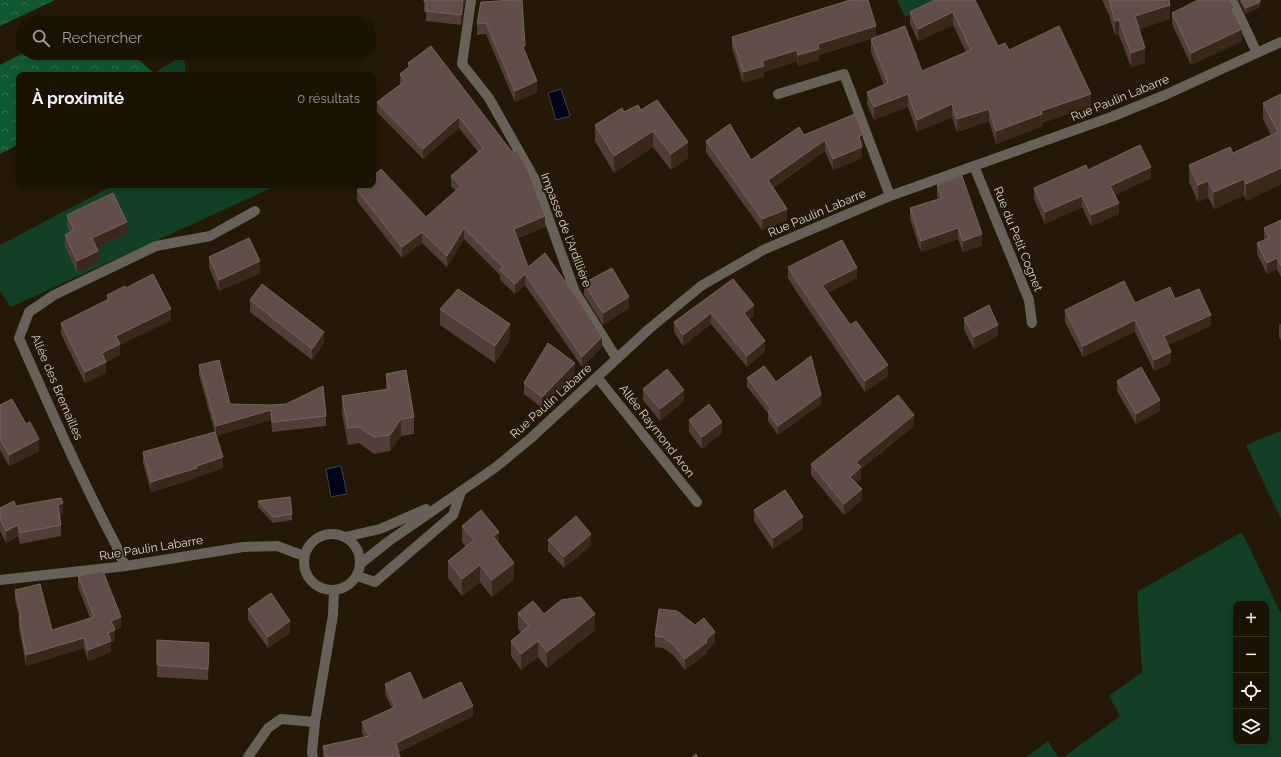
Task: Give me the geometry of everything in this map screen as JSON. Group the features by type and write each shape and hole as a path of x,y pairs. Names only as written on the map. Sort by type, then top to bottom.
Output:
{"street":[{"name":"Impasse de l'Ardillière","path":"471,0 462,64 489,98 534,178 575,292 617,359"},
{"path":"1232,0 1257,53"},
{"name":"Rue Paulin Labarre","path":"448,500 496,468 531,438 649,329 701,286 763,250 890,196 1118,114 1165,95 1281,42"},
{"path":"778,94 844,74 890,196"},
{"name":"Rue du Petit Cognet","path":"974,166 1030,300 1032,323"},
{"name":"Allée des Bremailles","path":"126,566 118,553 117,547 58,426 19,338 29,312 54,295 156,246 210,236 255,211"},
{"name":"Allée Raymond Aron","path":"597,377 697,502"},
{"path":"357,576 375,582 453,515 461,492"},
{"path":"345,537 380,529 448,500"},
{"path":"360,564 388,541 448,500"},
{"path":"328,534 336,534 345,537 357,548 360,556 357,576 351,583 343,588 325,590 317,586 311,581 306,573 304,565 304,556 310,544 320,536 328,534"},
{"name":"Rue Paulin Labarre","path":"0,580 126,566 243,547 277,546 304,556"},
{"path":"313,757 312,752 315,722 333,614 334,590"},
{"path":"248,757 268,728 281,719 315,722"}],"green space":[{"path":"0,0 55,0 21,16 16,16 16,18 0,26"},
{"path":"897,0 946,0 905,17"},
{"path":"16,57 16,60 139,60 153,72 16,72 16,146 0,154 0,65"},
{"path":"176,60 184,60 186,72 156,72"},
{"path":"108,188 271,188 11,307 0,291 0,245"},
{"path":"1281,431 1281,519 1246,445"},
{"path":"1242,532 1281,614 1281,757 1064,757 1120,716 1109,696 1142,672 1137,592"},
{"path":"1048,741 1058,757 1026,757"}],"water":[{"path":"561,89 570,116 556,120 548,93"},
{"path":"341,466 347,494 331,497 326,469"}],"building":[{"path":"424,0 463,0 461,15 426,11 427,2"},
{"path":"522,0 525,46 523,47 537,81 515,91 486,23 477,24 481,2"},
{"path":"850,0 868,0 876,26 818,44 819,49 798,55 797,50 762,61 764,66 743,72 732,37"},
{"path":"935,0 975,0 998,46 1005,43 1009,50 1059,26 1091,94 1041,111 1042,114 996,131 989,109 957,119 952,104 917,120 908,94 874,107 867,92 888,83 871,39 905,26 922,71 971,50 953,12 918,29 910,12"},
{"path":"1109,0 1169,0 1170,5 1135,16 1145,48 1131,53 1119,20 1115,21"},
{"path":"1198,0 1230,0 1234,8 1232,9 1242,29 1191,53 1172,13"},
{"path":"1242,0 1260,0 1260,2 1246,8"},
{"path":"431,46 512,152 517,150 528,170 545,216 514,229 528,267 545,253 573,291 602,337 582,357 525,274 515,284 500,270 503,267 464,228 447,256 422,232 402,247 357,190 359,188 376,188 376,173 381,169 426,217 461,186 451,176 483,148 459,117 423,149 377,102 405,81 400,74 410,66 408,63"},
{"path":"1281,94 1281,168 1246,184 1244,179 1214,192 1208,181 1198,185 1189,165 1230,147 1233,153 1278,132 1263,103"},
{"path":"657,100 688,142 671,154 653,131 614,156 595,125 622,108 624,112 638,105 641,110"},
{"path":"855,114 863,134 859,137 862,147 833,159 825,140 768,180 787,209 762,219 706,141 730,124 751,160 799,127 804,135"},
{"path":"1140,145 1151,167 1110,186 1119,203 1091,215 1082,196 1045,212 1034,188 1086,165 1088,170"},
{"path":"962,176 982,234 963,241 958,228 921,241 910,208 942,198 937,185"},
{"path":"113,193 127,222 92,238 98,251 77,261 65,235 74,230 67,215"},
{"path":"1281,220 1281,266 1277,258 1267,263 1257,243 1269,238 1264,228"},
{"path":"249,238 260,261 219,280 209,257"},
{"path":"842,240 857,268 822,285 850,325 856,321 888,365 865,381 788,267"},
{"path":"612,268 629,297 603,313 584,283"},
{"path":"153,274 171,309 116,336 120,344 102,353 106,362 85,372 61,323 109,299 107,295 125,286 126,288"},
{"path":"733,279 754,305 744,313 765,341 747,356 711,313 683,335 674,322"},
{"path":"1124,281 1135,303 1170,287 1175,299 1199,289 1211,315 1164,336 1171,352 1154,360 1135,320 1083,346 1065,310"},
{"path":"262,284 324,332 312,349 250,300"},
{"path":"458,289 510,324 495,346 440,309"},
{"path":"989,305 998,325 974,337 964,318"},
{"path":"548,343 575,363 542,397 524,383"},
{"path":"811,356 821,395 778,426 768,412 771,409 747,378 764,366 776,382"},
{"path":"219,360 230,404 286,404 323,386 326,416 272,422 271,410 216,426 199,365"},
{"path":"1141,367 1160,400 1136,414 1117,381"},
{"path":"667,369 684,390 660,409 643,389"},
{"path":"406,370 414,417 401,419 390,435 374,437 359,427 348,428 342,396 389,389 386,374"},
{"path":"898,395 914,415 856,462 861,467 850,477 862,489 844,504 811,464"},
{"path":"12,399 26,424 30,422 39,439 9,455 0,439 0,405"},
{"path":"709,404 722,422 702,437 689,420"},
{"path":"215,432 223,457 197,466 197,468 151,482 143,452"},
{"path":"785,490 803,517 773,538 754,510"},
{"path":"290,497 292,514 273,517 258,501"},
{"path":"61,498 63,503 58,505 61,525 20,533 18,525 6,531 0,519 0,508 14,501 16,506"},
{"path":"481,510 499,532 493,536 514,563 492,580 480,565 462,579 448,561 474,540 462,526"},
{"path":"576,516 591,534 564,557 548,540"},
{"path":"103,571 121,617 111,621 115,630 108,633 111,641 88,650 84,638 26,655 19,617 21,617 15,590 40,584 52,630 94,617 78,576"},
{"path":"271,593 290,621 268,637 248,609"},
{"path":"581,597 595,614 547,652 538,641 521,654 511,641 529,626 518,613 533,601 544,614 561,600"},
{"path":"659,609 677,611 695,625 704,618 715,632 706,640 707,642 685,659 673,644 663,637 655,636"},
{"path":"157,640 209,643 208,669 157,665"},
{"path":"410,672 423,700 461,682 473,706 396,743 400,757 326,757 323,746 369,736 362,722 395,707 385,684"}]}
